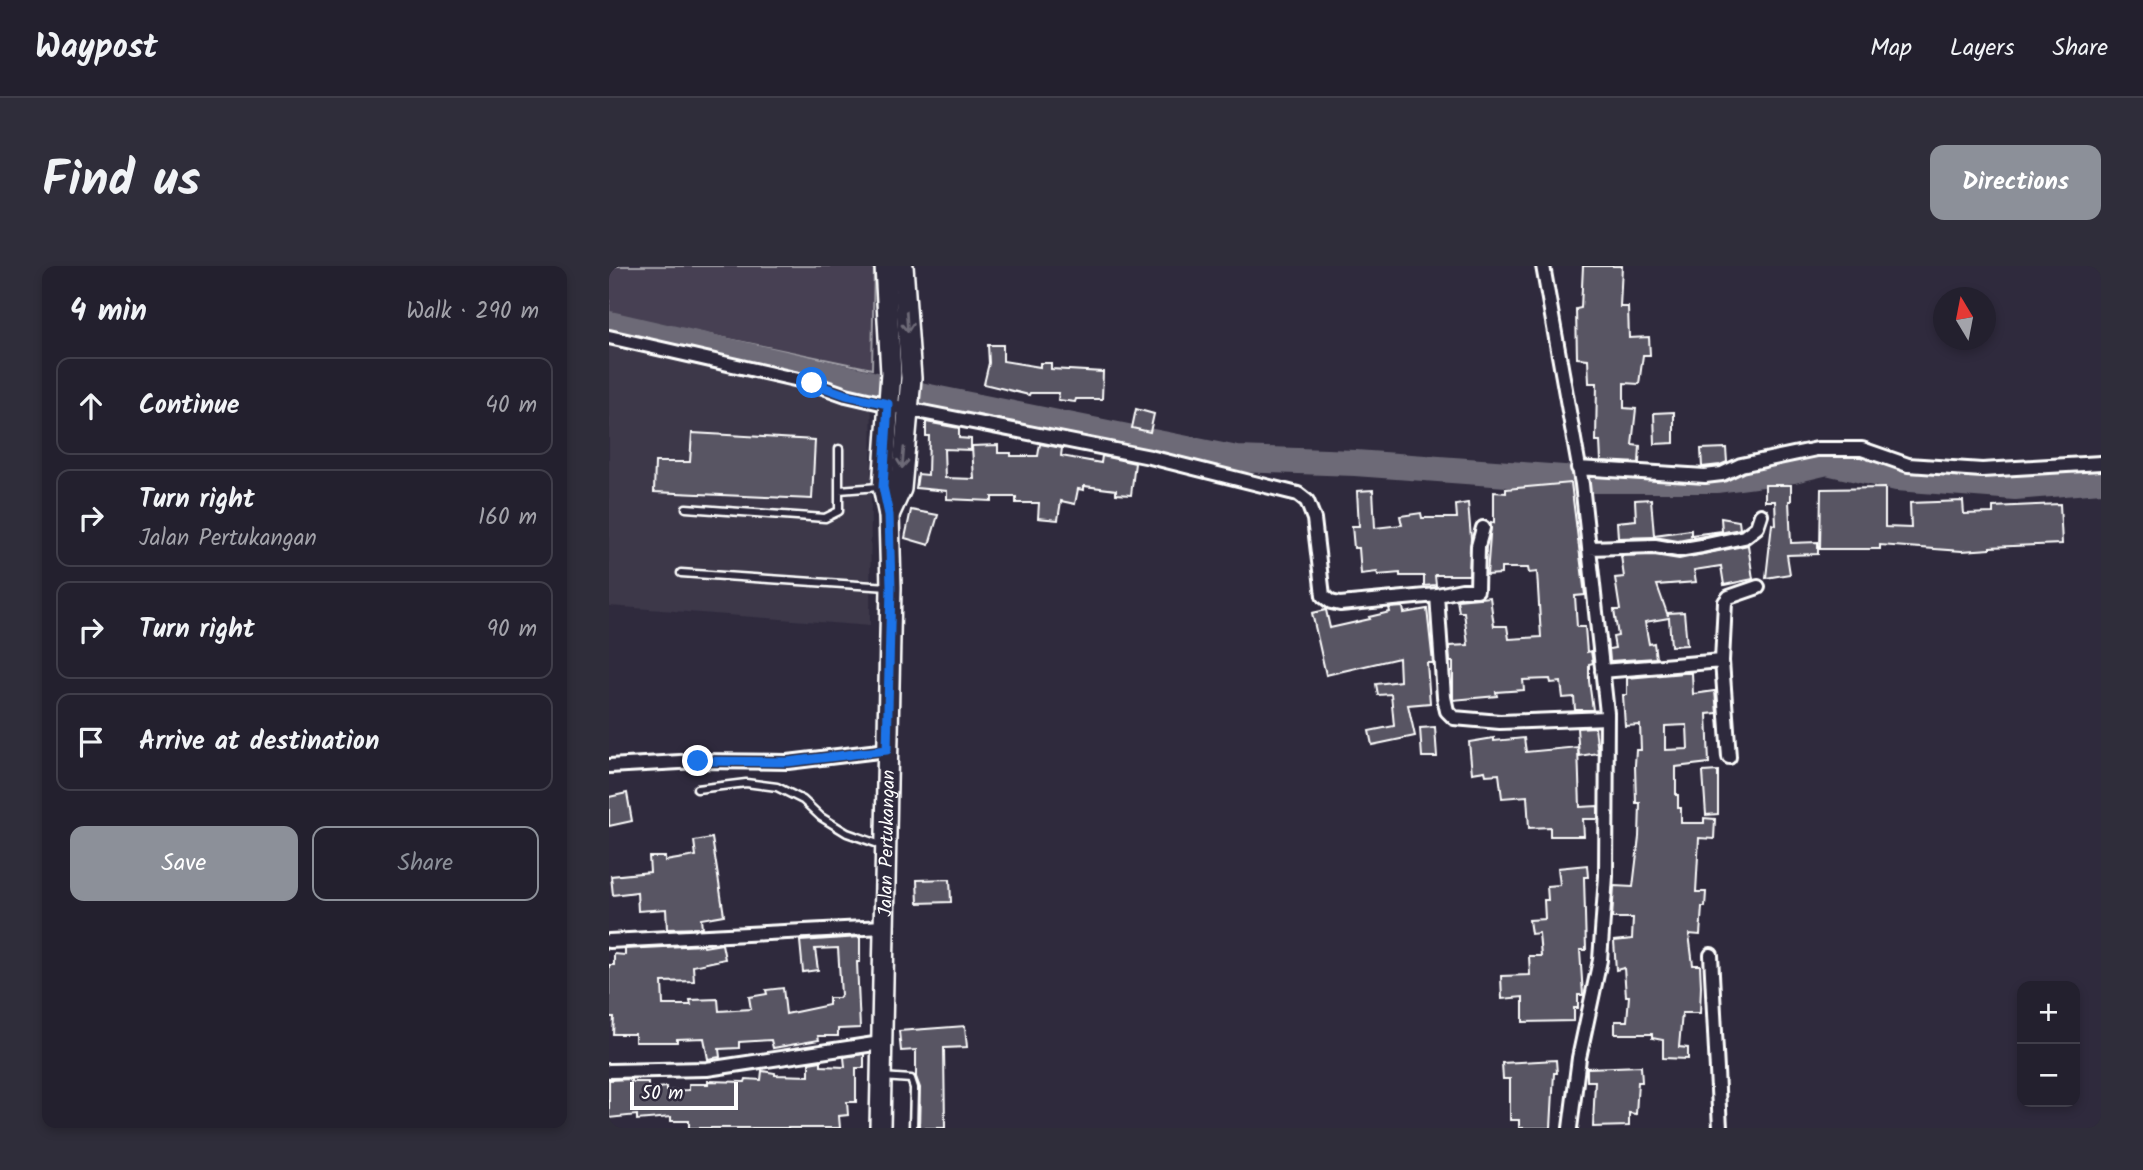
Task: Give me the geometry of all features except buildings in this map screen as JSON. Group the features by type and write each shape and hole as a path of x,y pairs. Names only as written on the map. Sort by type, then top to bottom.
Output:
{"main road":[{"name":"Jalan Pertukangan","path":"885,266 891,373 898,402 901,489 889,515"},
{"name":"Jalan Pertukangan","path":"880,1128 891,587 889,515 883,487 898,402 911,378 903,266"}],"street":[{"path":"1543,266 1580,476 1607,718 1606,876 1600,960 1580,1058 1570,1128"},
{"path":"609,337 812,383 846,395 898,402 1150,457 1298,494 1307,501 1314,519 1323,596 1331,602 1341,604 1477,590 1478,546 1483,528"},
{"path":"1580,476 1705,476 1817,449 1862,449 1908,465 1982,470 2101,463"},
{"path":"1588,548 1655,546 1678,550 1702,546 1744,537 1757,527 1761,515"},
{"path":"1729,757 1723,661 1725,602 1729,597 1758,587"},
{"path":"1437,595 1444,697 1447,710 1454,718 1500,722 1607,718"},
{"path":"1602,671 1723,661"},
{"path":"609,766 698,761 788,762 887,750"},
{"path":"609,941 884,927"},
{"path":"1711,956 1720,1128"},
{"path":"609,1071 707,1069 881,1042"}],"lane":[{"path":"686,508 825,518 839,511 839,449"},
{"path":"839,490 883,487"},
{"path":"681,573 891,587"},
{"path":"697,789 746,783 777,787 803,800 821,817 848,833 886,846"},
{"path":"881,1076 911,1079 914,1088 913,1128"}],"shaded area":[{"path":"609,266 874,266 872,369 609,314"},
{"path":"609,314 872,369 870,626 609,606"}],"waterway":[{"path":"609,324 924,396 1237,459 1355,463 1591,480 1716,480 1793,470 1827,462 1897,478 2015,487 2101,480"}],"route":[{"path":"698,761 788,762 887,750 891,587 889,515 883,487 888,404 846,395 812,383"}]}
